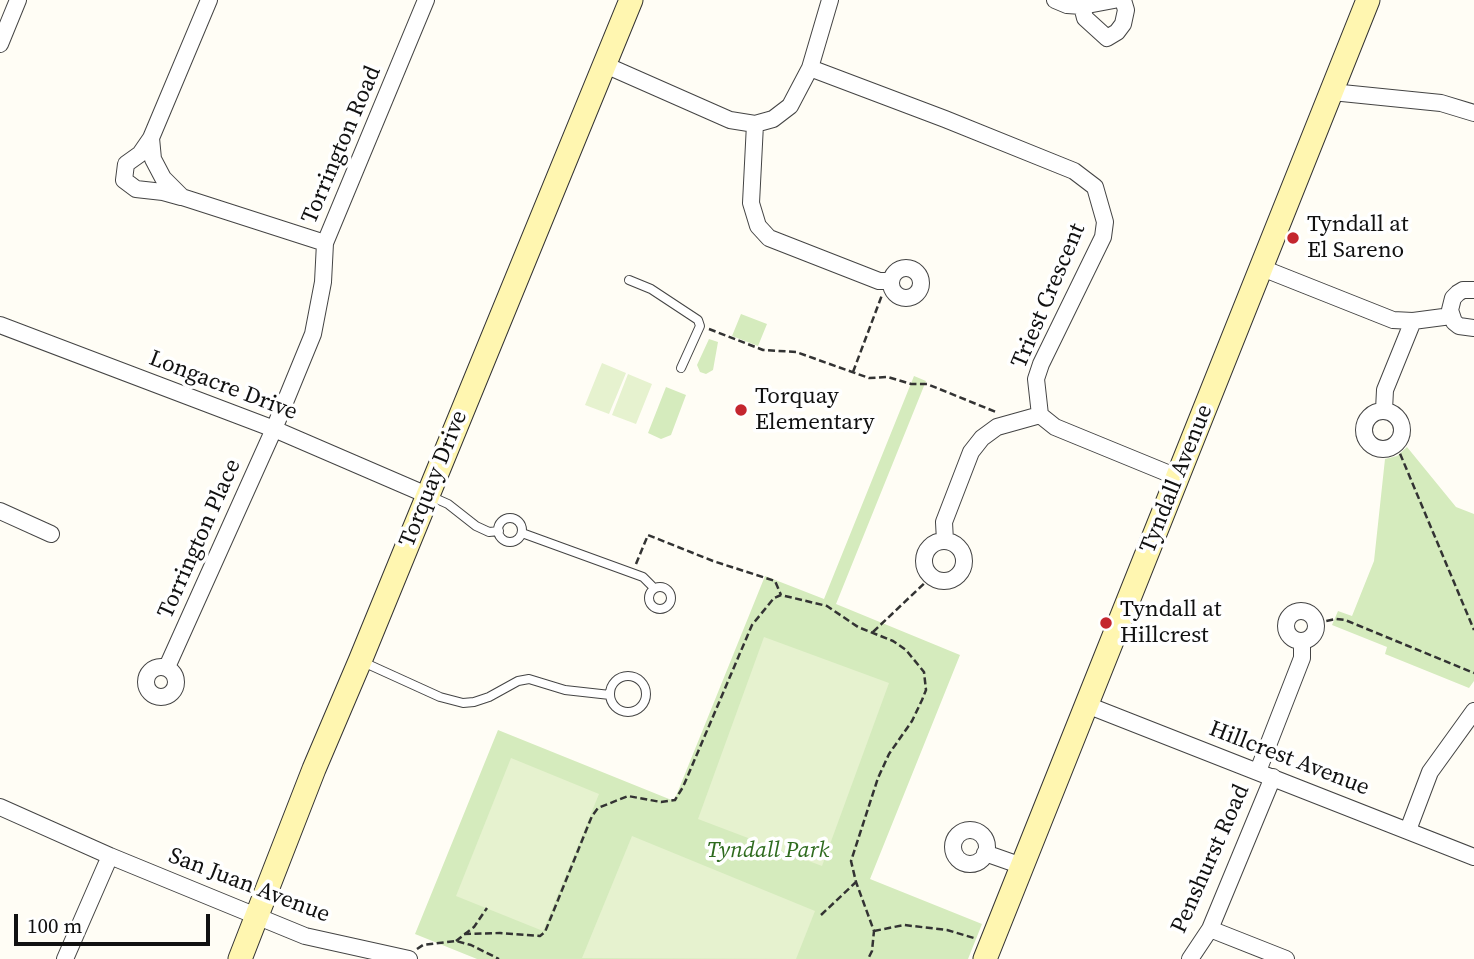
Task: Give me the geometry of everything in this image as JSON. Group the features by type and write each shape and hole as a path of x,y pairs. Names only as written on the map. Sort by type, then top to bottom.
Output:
{"street":[{"path":"209,0 151,138 141,154 127,164 124,180 136,189 182,197 325,243"},
{"name":"Torrington Road","path":"274,429 313,334 323,282 325,243 426,0"},
{"name":"Torquay Drive","path":"240,959 314,769 631,0"},
{"path":"603,64 730,121 755,124 773,118 790,106 810,68 830,0"},
{"path":"1055,0 1067,5 1082,6 1114,0"},
{"path":"1082,6 1085,18 1107,38 1123,24 1126,10 1123,0"},
{"name":"Tyndall Avenue","path":"982,949 1022,866 1368,0"},
{"path":"0,44 15,1"},
{"name":"Triest Crescent","path":"810,68 945,119 1073,172 1095,187 1105,222 1103,237 1041,364 1036,379 1040,415"},
{"path":"1332,92 1441,103 1474,113"},
{"path":"755,124 751,203 758,226 769,238 878,281 887,281"},
{"path":"151,138 153,159 163,178 182,197"},
{"path":"1262,268 1393,320 1413,321 1451,316"},
{"path":"1474,290 1463,290 1453,298 1450,310 1459,326 1474,328"},
{"path":"1384,410 1385,390 1413,321"},
{"name":"Longacre Drive","path":"0,325 274,429 427,495"},
{"path":"1384,410 1396,415 1403,426 1396,444 1384,449 1368,441 1364,429 1368,418 1384,410"},
{"path":"945,541 944,522 971,452 982,438 1009,422 1040,415 1055,427 1177,477"},
{"name":"Torrington Place","path":"167,667 274,429"},
{"path":"0,511 51,534"},
{"path":"945,541 957,546 961,551 961,571 951,579 937,580 932,576 925,566 925,554 933,544 945,541"},
{"path":"1297,611 1307,612 1316,623 1315,634 1302,642 1292,639 1286,632 1288,617 1297,611"},
{"name":"Penshurst Road","path":"1190,959 1210,929 1265,774 1302,658 1302,642"},
{"name":"Hillcrest Avenue","path":"1087,705 1474,857"},
{"path":"1408,830 1430,772 1474,711"},
{"name":"San Juan Avenue","path":"0,807 258,918 327,942 378,950 411,959"},
{"path":"985,853 1022,866"},
{"path":"65,959 110,856"},
{"path":"1210,929 1286,959"}],"lane":[{"path":"629,280 651,289 691,314 700,326 681,368"},
{"path":"427,495 448,504 476,527 499,531"},
{"path":"511,518 519,522 522,533 519,539 508,542 501,538 499,531 503,521 511,518"},
{"path":"522,533 643,577 654,588"},
{"path":"360,661 440,696 463,703 489,697 518,681 529,679 565,690 610,695"},
{"path":"624,676 636,677 647,692 644,704 629,713 614,706 610,695 614,683 624,676"}],"path":[{"path":"852,372 887,281"},
{"path":"700,326 763,350 796,352 869,378 888,377 911,384 927,384 1000,414 1009,422"},
{"path":"1396,444 1474,630"},
{"path":"633,573 648,535 713,561 775,580 781,595"},
{"path":"872,633 932,576"},
{"path":"464,934 491,932 540,936 545,932 592,816 598,808 628,796 661,803 675,800 752,625 774,598 781,595 827,606 841,618 892,640 906,650 923,673 926,690 912,722 889,754 868,805 851,861 874,930 872,951 868,959"},
{"path":"1316,623 1345,620 1474,673"},
{"path":"821,915 856,882"},
{"path":"456,942 474,927 487,908"},
{"path":"874,930 904,925 947,930 982,949"},
{"path":"411,959 424,944 456,942 471,945 499,959"}],"green space":[{"path":"741,314 767,324 758,346 732,336"},
{"path":"709,339 718,342 713,370 706,374 700,372 697,365"},
{"path":"602,363 626,373 609,414 585,405"},
{"path":"628,374 652,384 636,424 612,415"},
{"name":"Tyndall Park","path":"914,376 926,381 836,604 960,655 870,879 982,924 968,959 477,959 415,934 498,730 674,801 765,576 824,599"},
{"path":"666,387 686,395 671,435 661,439 648,433"},
{"path":"1407,447 1456,507 1474,514 1474,681 1469,688 1385,654 1387,647 1332,625 1338,611 1352,616 1374,561 1385,459 1397,456"},
{"path":"764,637 889,683 822,866 698,819"},
{"path":"511,758 599,794 543,931 456,896"},
{"path":"632,836 815,911 796,959 582,958"}],"place":[{"name":"Tyndall at El Sareno","path":"1293,238"},
{"name":"Torquay Elementary","path":"741,410"},
{"name":"Tyndall at Hillcrest","path":"1106,623"}]}
